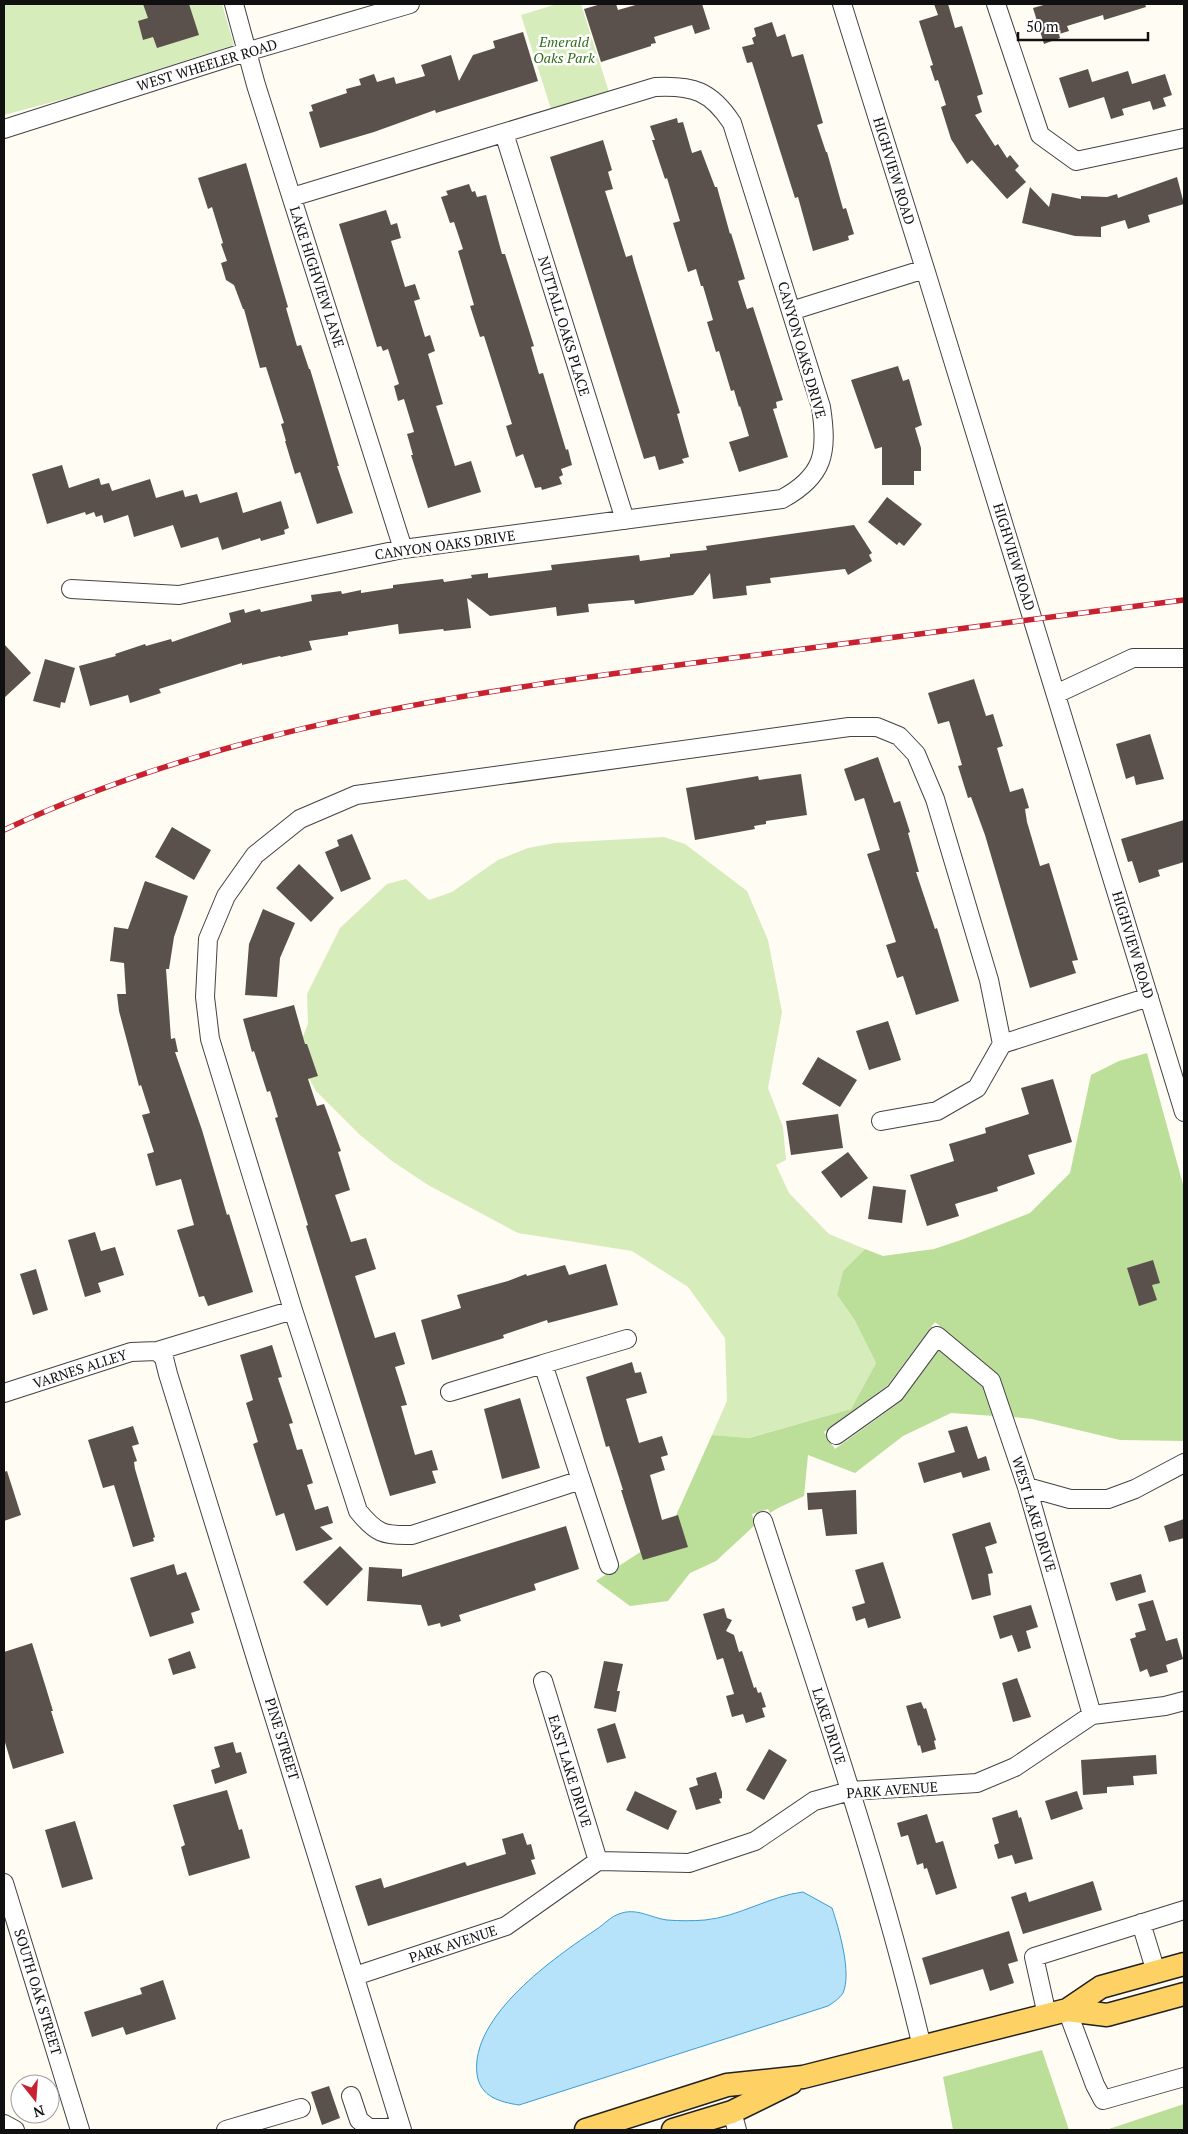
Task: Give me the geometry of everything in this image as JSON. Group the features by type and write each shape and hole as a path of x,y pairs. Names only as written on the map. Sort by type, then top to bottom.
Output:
{"main road":[{"path":"586,2130 727,2085 803,2077 1057,2012 1101,1987 1184,1964"},
{"path":"1057,2012 1107,2015 1184,1994"},
{"path":"678,2130 735,2121 803,2077"}],"street":[{"name":"LAKE HIGHVIEW LANE","path":"234,4 246,52 403,549"},
{"name":"WEST WHEELER ROAD","path":"4,129 246,52 410,4"},
{"name":"HIGHVIEW ROAD","path":"842,4 926,269 1184,1112"},
{"path":"996,4 1040,135 1076,161 1184,138"},
{"name":"CANYON OAKS DRIVE","path":"71,589 179,595 403,549 782,499 800,489 811,478 820,464 824,430 820,407 732,123 723,109 710,97 695,89 676,86 655,87 292,197"},
{"name":"NUTTALL OAKS PLACE","path":"504,133 625,520"},
{"path":"791,312 926,269"},
{"path":"1056,694 1133,658 1184,658"},
{"path":"581,1480 412,1535 392,1536 372,1528 358,1511 293,1310 210,1039 205,997 208,939 226,896 254,855 300,818 356,796 849,726 876,727 899,736 916,754 934,799 989,980 1002,1044 977,1088 936,1111 882,1121"},
{"path":"1002,1044 1149,997"},
{"name":"VARNES ALLEY","path":"4,1393 131,1352 157,1351 293,1310"},
{"name":"WEST LAKE DRIVE","path":"836,1435 895,1393 937,1336 991,1381 1027,1487 1092,1715"},
{"path":"450,1392 627,1339"},
{"name":"PINE STREET","path":"157,1351 164,1358 401,2127"},
{"path":"543,1364 609,1565"},
{"path":"1027,1487 1070,1499 1108,1499 1135,1490 1184,1463"},
{"name":"LAKE DRIVE","path":"763,1521 850,1790 902,1965 922,2047"},
{"name":"EAST LAKE DRIVE","path":"543,1681 598,1861"},
{"name":"PARK AVENUE","path":"355,1976 506,1926 598,1861 689,1863 756,1842 814,1801 850,1790 977,1782 1015,1767 1092,1715 1165,1706 1184,1701"},
{"name":"SOUTH OAK STREET","path":"4,1883 80,2130"},
{"path":"1184,1910 1034,1957 1057,2012 1103,2100 1184,2077"},
{"path":"1141,1923 1156,1972"},
{"path":"351,2096 359,2120 369,2128 401,2127"},
{"path":"226,2130 301,2108"},
{"path":"4,2124 15,2130"}],"green space":[{"path":"4,4 222,4 234,45 75,96 4,115"},
{"name":"Emerald Oaks Park","path":"557,4 581,4 609,92 551,109 521,15"},
{"path":"664,837 685,844 747,891 768,940 782,1012 768,1088 783,1127 786,1160 776,1165 789,1193 829,1234 865,1249 843,1271 837,1295 854,1319 876,1363 851,1409 748,1438 712,1435 727,1401 725,1338 688,1287 632,1251 518,1233 428,1185 392,1161 360,1135 316,1091 299,1060 301,1041 308,1024 307,994 340,928 387,884 406,879 429,900 452,892 498,860 528,848 555,843"},
{"path":"1147,1053 1184,1188 1184,1441 1120,1440 1032,1419 1013,1417 996,1373 935,1322 888,1385 824,1432 835,1449 900,1402 939,1350 983,1387 994,1416 951,1413 903,1436 855,1473 808,1455 804,1496 770,1513 768,1509 752,1514 755,1525 716,1561 690,1573 668,1601 630,1606 596,1581 654,1543 674,1520 712,1435 749,1438 851,1409 876,1363 854,1319 837,1295 843,1271 865,1249 883,1256 934,1249 1030,1213 1070,1173 1091,1075 1119,1061"},
{"path":"1042,2050 1069,2130 953,2130 943,2077"},
{"path":"1184,2104 1184,2130 1106,2130"}],"water":[{"path":"803,1892 832,1908 841,1939 846,1974 845,1984 842,1995 828,2006 519,2105 498,2100 482,2088 477,2074 478,2052 487,2031 501,2010 539,1972 614,1916 631,1912 667,1920 705,1920 730,1915 778,1898"}],"building":[{"path":"143,4 189,4 199,35 157,48 153,37 143,40 138,21 148,18"},
{"path":"601,4 616,4 618,10 639,4 702,4 710,29 695,34 692,25 654,37 656,43 651,44 651,46 601,62 584,9"},
{"path":"934,4 948,4 955,28 962,26 983,94 977,96 982,112 975,115 995,146 998,144 1007,158 1010,155 1019,166 1015,170 1026,182 1007,199 972,160 967,164 951,139 941,107 946,105 938,80 935,81 930,66 933,65 919,21 938,15"},
{"path":"1047,4 1145,4 1146,7 1104,20 1103,15 1067,26 1069,31 1059,34 1060,38 1044,44 1033,8"},
{"path":"772,22 777,37 785,34 792,57 803,54 823,123 817,125 827,152 843,209 846,208 854,234 848,236 849,240 813,251 798,197 795,198 752,62 747,63 742,47 754,44 752,38 756,36 754,28"},
{"path":"523,32 538,81 436,113 435,110 374,132 320,148 309,112 313,111 311,105 347,93 346,89 361,85 359,79 374,74 377,82 394,77 396,84 425,76 421,65 451,55 459,81 473,55 495,48 493,41"},
{"path":"1088,69 1092,82 1128,71 1132,84 1165,74 1172,95 1163,98 1166,106 1153,110 1150,101 1122,109 1124,115 1111,119 1104,97 1069,108 1059,78"},
{"path":"677,118 678,123 683,122 692,153 701,150 715,187 717,187 745,279 738,281 747,309 753,307 783,400 776,402 777,408 773,409 788,457 739,472 729,442 749,436 734,390 731,391 719,351 716,352 707,322 713,320 703,286 701,286 696,269 688,272 673,223 680,221 667,178 665,179 652,140 655,140 650,126"},
{"path":"603,140 612,170 608,172 613,189 605,191 626,257 632,255 680,413 677,414 689,457 682,459 684,463 659,470 655,456 644,459 550,157"},
{"path":"246,163 288,307 286,308 297,346 301,345 310,369 339,466 337,466 353,513 317,524 300,472 295,474 281,424 284,423 266,367 260,368 244,309 234,285 226,280 221,263 227,261 221,244 223,243 212,207 208,209 198,178"},
{"path":"1177,177 1184,204 1148,215 1150,222 1128,229 1125,220 1101,227 1101,237 1075,236 1022,223 1030,187 1049,207 1052,193 1081,199 1081,196 1107,197 1117,194 1118,198"},
{"path":"469,184 472,192 475,191 477,197 486,195 502,254 505,254 534,346 531,347 539,374 543,373 572,465 561,469 563,475 559,477 562,484 542,490 541,487 535,488 523,454 516,457 506,426 512,424 484,336 480,337 470,306 474,305 458,251 463,249 454,222 450,223 441,197 448,195 446,191"},
{"path":"386,210 391,225 397,223 401,238 391,241 405,287 415,284 420,299 414,301 425,337 430,335 435,351 428,354 443,404 436,406 455,466 471,461 481,492 428,508 411,455 413,455 407,434 414,432 404,399 398,401 394,386 399,384 388,349 383,351 381,346 377,347 339,224"},
{"path":"898,366 903,381 909,379 922,425 915,428 921,448 921,471 914,471 914,485 882,485 882,447 875,449 851,380"},
{"path":"62,465 69,488 99,478 101,485 109,483 112,491 150,479 156,498 183,490 185,497 197,494 200,503 237,492 243,513 281,501 289,528 284,530 285,534 261,541 260,538 222,550 218,537 181,548 173,525 134,537 128,515 104,523 102,515 96,517 94,512 86,515 85,512 47,524 32,474"},
{"path":"887,497 922,524 904,546 899,542 897,545 868,522"},
{"path":"854,525 872,553 869,555 872,561 848,575 845,569 770,578 771,583 746,586 747,595 713,599 710,573 693,595 635,604 634,600 588,604 589,612 557,616 556,607 490,616 467,598 471,628 399,634 398,624 348,632 348,635 309,641 312,650 242,665 242,663 159,689 161,693 130,703 128,695 90,706 79,666 116,656 115,654 145,644 146,646 171,639 172,642 231,622 229,613 244,609 245,613 260,609 261,612 312,601 311,595 341,591 342,594 361,590 361,593 393,588 393,585 443,579 444,582 472,578 471,575 488,573 488,578 552,570 551,565 639,555 640,561 670,557 670,554 707,550 706,546"},
{"path":"4,644 31,673 4,698"},
{"path":"45,659 75,668 65,703 61,702 60,708 33,701"},
{"path":"974,679 986,716 993,714 1003,746 997,748 1010,792 1023,788 1029,808 1025,809 1027,822 1040,866 1049,863 1078,960 1072,961 1076,973 1030,988 985,835 971,797 968,798 958,766 962,765 949,721 938,724 928,693"},
{"path":"1150,734 1164,779 1136,785 1134,776 1126,779 1116,744"},
{"path":"878,757 894,803 900,801 910,832 908,833 919,872 916,872 935,929 937,928 959,1001 916,1015 903,976 897,978 886,945 896,942 867,854 880,850 864,798 855,801 844,769"},
{"path":"801,774 807,815 766,821 766,824 754,826 755,829 695,840 686,788 758,776 759,780"},
{"path":"1184,820 1184,862 1158,870 1160,876 1139,883 1132,861 1128,862 1121,839"},
{"path":"172,827 211,850 194,880 155,857"},
{"path":"352,834 371,879 341,892 325,852 339,846 337,840"},
{"path":"299,864 334,898 311,922 276,888"},
{"path":"145,881 188,896 174,937 169,969 166,969 171,1039 175,1038 178,1052 175,1052 202,1130 227,1215 229,1214 253,1292 208,1306 204,1296 199,1297 177,1230 194,1225 181,1179 156,1186 147,1154 154,1152 142,1115 150,1113 141,1085 139,1086 119,1011 117,994 126,994 124,963 110,961 114,927 128,929"},
{"path":"263,909 295,923 280,958 277,997 245,995 249,944"},
{"path":"294,1005 305,1044 307,1044 318,1076 308,1079 317,1106 324,1104 341,1151 338,1152 350,1190 335,1195 351,1242 366,1238 376,1269 355,1276 375,1338 395,1332 405,1364 395,1367 407,1405 401,1406 415,1455 432,1450 438,1470 432,1471 436,1483 390,1496 306,1226 308,1225 275,1118 278,1117 270,1091 267,1092 254,1051 252,1052 243,1019"},
{"path":"888,1021 901,1060 869,1070 856,1031"},
{"path":"818,1057 857,1080 840,1107 802,1084"},
{"path":"1053,1079 1072,1142 1028,1155 1035,1174 997,1187 998,1191 955,1204 959,1216 927,1226 910,1175 954,1161 949,1144 986,1133 985,1128 1029,1114 1021,1088"},
{"path":"838,1114 843,1148 791,1155 786,1121"},
{"path":"848,1152 868,1178 841,1198 821,1172"},
{"path":"873,1186 906,1190 902,1223 868,1219"},
{"path":"95,1232 101,1251 115,1247 124,1275 98,1283 101,1292 85,1297 68,1240"},
{"path":"1153,1260 1160,1283 1152,1285 1157,1300 1139,1306 1127,1268"},
{"path":"606,1264 618,1305 548,1323 547,1320 503,1335 504,1338 432,1360 421,1320 461,1308 457,1295 526,1274 527,1276 565,1265 569,1275"},
{"path":"36,1269 48,1310 33,1315 20,1274"},
{"path":"272,1345 282,1377 278,1378 293,1423 289,1424 297,1450 302,1449 313,1483 307,1485 315,1510 328,1506 333,1523 320,1527 333,1539 296,1551 284,1513 276,1516 253,1444 258,1442 246,1403 253,1400 240,1355"},
{"path":"632,1362 635,1373 641,1372 647,1393 626,1399 639,1443 662,1436 668,1455 661,1457 665,1470 650,1475 662,1520 678,1515 688,1547 643,1560 609,1446 606,1447 586,1377"},
{"path":"520,1398 540,1468 502,1479 484,1409"},
{"path":"133,1426 139,1444 132,1446 137,1461 134,1462 135,1469 155,1537 153,1538 154,1541 133,1547 114,1485 103,1488 88,1440"},
{"path":"967,1426 978,1459 986,1456 990,1470 963,1478 961,1472 924,1483 918,1463 955,1452 948,1431"},
{"path":"7,1471 21,1515 4,1521 4,1472"},
{"path":"856,1490 857,1534 826,1536 822,1509 808,1510 807,1493"},
{"path":"1184,1519 1184,1538 1169,1542 1164,1526"},
{"path":"990,1522 997,1543 985,1547 993,1573 988,1574 991,1595 972,1600 952,1534"},
{"path":"566,1526 579,1569 534,1584 536,1590 459,1615 461,1621 441,1627 440,1623 428,1626 421,1605 367,1601 369,1567 402,1569 402,1577"},
{"path":"340,1546 363,1569 327,1606 303,1582"},
{"path":"883,1562 901,1618 868,1628 865,1618 856,1621 852,1607 865,1603 855,1570"},
{"path":"174,1564 177,1575 186,1572 200,1610 191,1613 194,1623 150,1637 130,1578"},
{"path":"1141,1574 1146,1592 1116,1601 1110,1583"},
{"path":"1153,1600 1166,1641 1177,1638 1183,1659 1166,1665 1168,1672 1150,1677 1147,1669 1140,1672 1130,1639 1136,1637 1135,1633 1146,1630 1138,1604"},
{"path":"1031,1605 1038,1627 1026,1631 1031,1648 1018,1652 1012,1635 1000,1639 993,1616"},
{"path":"724,1608 727,1618 732,1620 726,1631 734,1635 739,1652 742,1651 754,1688 756,1687 758,1693 761,1692 766,1707 762,1708 765,1717 746,1723 743,1714 732,1717 726,1696 734,1694 723,1658 717,1660 703,1614"},
{"path":"32,1643 64,1753 13,1769 4,1739 4,1652"},
{"path":"190,1651 196,1668 173,1675 168,1659"},
{"path":"604,1661 623,1664 617,1691 620,1691 616,1712 594,1708"},
{"path":"1017,1678 1031,1717 1013,1722 1002,1683"},
{"path":"921,1702 924,1709 926,1708 936,1740 934,1741 936,1749 922,1753 920,1745 918,1746 906,1706"},
{"path":"615,1723 626,1758 607,1763 597,1729"},
{"path":"233,1742 236,1753 241,1752 247,1773 215,1784 211,1770 220,1767 214,1747"},
{"path":"769,1749 787,1760 764,1800 746,1790"},
{"path":"1156,1755 1157,1774 1133,1776 1134,1785 1107,1787 1107,1793 1083,1795 1081,1760"},
{"path":"716,1772 722,1792 722,1798 719,1799 721,1803 696,1810 689,1788 698,1785 696,1778"},
{"path":"227,1790 239,1830 242,1829 250,1858 189,1876 181,1847 185,1845 173,1805"},
{"path":"635,1791 677,1811 668,1830 626,1810"},
{"path":"1077,1791 1083,1809 1051,1820 1045,1801"},
{"path":"1017,1810 1019,1818 1021,1817 1033,1859 1015,1864 1012,1855 998,1859 994,1845 999,1843 992,1818"},
{"path":"927,1814 936,1843 943,1841 957,1888 936,1895 927,1868 924,1869 923,1863 917,1865 908,1835 901,1837 897,1823"},
{"path":"75,1821 93,1879 62,1888 45,1830"},
{"path":"523,1833 527,1845 531,1844 535,1859 531,1860 536,1874 368,1926 355,1886 381,1878 384,1888 465,1862 467,1866 506,1854 502,1839"},
{"path":"1093,1881 1102,1910 1023,1934 1011,1897 1026,1892 1029,1902"},
{"path":"1009,1931 1018,1961 1008,1964 1014,1983 990,1991 983,1969 930,1985 922,1958"},
{"path":"163,1980 176,2019 126,2035 123,2027 92,2037 84,2012 142,1994 140,1988"},
{"path":"329,2086 340,2118 322,2125 311,2092"}],"railway":[{"path":"4,830 88,794 173,764 261,739 349,718 439,701 619,673 1184,600"}]}
